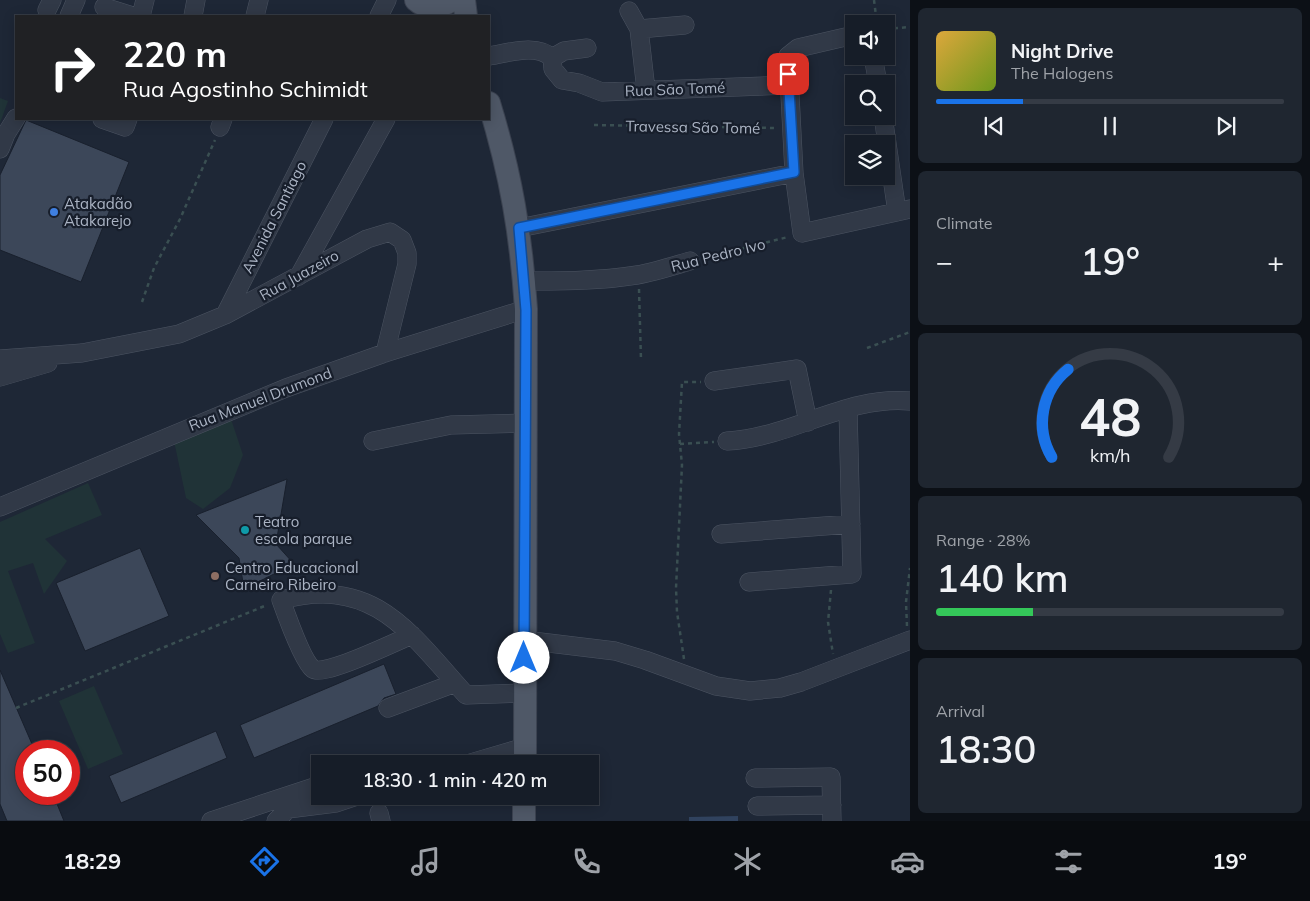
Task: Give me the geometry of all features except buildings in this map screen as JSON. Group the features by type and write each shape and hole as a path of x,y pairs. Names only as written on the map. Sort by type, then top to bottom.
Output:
{"main road":[{"path":"424,6 436,7 452,0"},
{"path":"464,0 466,15"},
{"path":"490,106 507,165 519,228 526,310 524,755"},
{"path":"524,805 524,821"}],"street":[{"path":"69,15 76,0"},
{"path":"80,15 87,0"},
{"path":"141,15 146,0"},
{"path":"193,15 196,0"},
{"path":"255,15 259,0"},
{"path":"380,15 387,0"},
{"path":"104,8 129,15"},
{"path":"629,11 639,29 646,90"},
{"path":"639,29 684,25"},
{"path":"845,37 794,50 788,58 794,172 802,233 904,211 885,125"},
{"path":"490,56 541,50 552,58 564,51 587,48"},
{"name":"Rua Sāo Tomé","path":"552,58 553,69 562,80 579,83 602,92 789,85"},
{"path":"0,148 15,120"},
{"path":"105,120 125,127 128,120"},
{"name":"Avenida Santiago","path":"225,315 323,120"},
{"path":"299,276 320,235 385,120"},
{"path":"519,228 794,172"},
{"name":"Rua Juazeiro","path":"0,378 82,353 179,334 225,315 376,235 390,232 397,234 406,248 407,264 385,353"},
{"name":"Rua Pedro Ivo","path":"524,281 578,281 638,275 690,262"},
{"name":"Rua Manuel Drumond","path":"0,507 228,410 325,373 526,310"},
{"name":"Rua Juazeiro","path":"0,359 82,353"},
{"path":"714,381 796,369 808,422"},
{"path":"727,441 758,438 875,402 910,401"},
{"path":"749,582 852,574 848,410"},
{"path":"373,441 451,425 525,423"},
{"path":"721,534 851,524"},
{"path":"412,635 333,668 316,670 312,668 304,657 281,600 306,593 328,593 352,598 389,614 412,635 466,695 524,693"},
{"path":"524,640 615,651 716,686 750,692 801,682 909,635"},
{"path":"388,708 455,682"},
{"path":"756,778 831,777 832,813 756,806"},
{"path":"211,821 311,788"},
{"path":"276,821 288,809 320,805"}],"path":[{"path":"874,0 876,15"},
{"path":"895,28 910,27"},
{"path":"142,302 154,268 180,220 222,123"},
{"name":"Travessa São Tomé","path":"594,125 791,128"},
{"name":"Rua Pedro Ivo","path":"690,262 802,233"},
{"path":"638,275 641,360"},
{"path":"867,348 910,332"},
{"path":"686,676 676,588 682,465 680,444 682,382 714,381"},
{"path":"680,444 727,441"},
{"path":"909,635 906,602 910,568"},
{"path":"831,575 828,622 836,668"},
{"path":"16,708 281,600"}],"green space":[{"path":"0,98 8,101 0,123"},
{"path":"231,419 243,455 230,488 203,509 186,498 174,441"},
{"path":"88,483 102,515 45,539 67,561 44,594 33,563 8,571 35,643 8,653 0,634 0,522"},
{"path":"94,686 123,754 88,769 80,750 80,740 76,740 59,701"}],"water":[{"path":"738,816 738,821 689,821 689,817"}],"place":[{"name":"Atakadão Atakarejo","path":"54,212"},
{"name":"Teatro escola parque","path":"245,530"},
{"name":"Centro Educacional Carneiro Ribeiro","path":"215,576"}],"route":[{"path":"524,658 526,310 519,228 794,172 788,74"}]}
